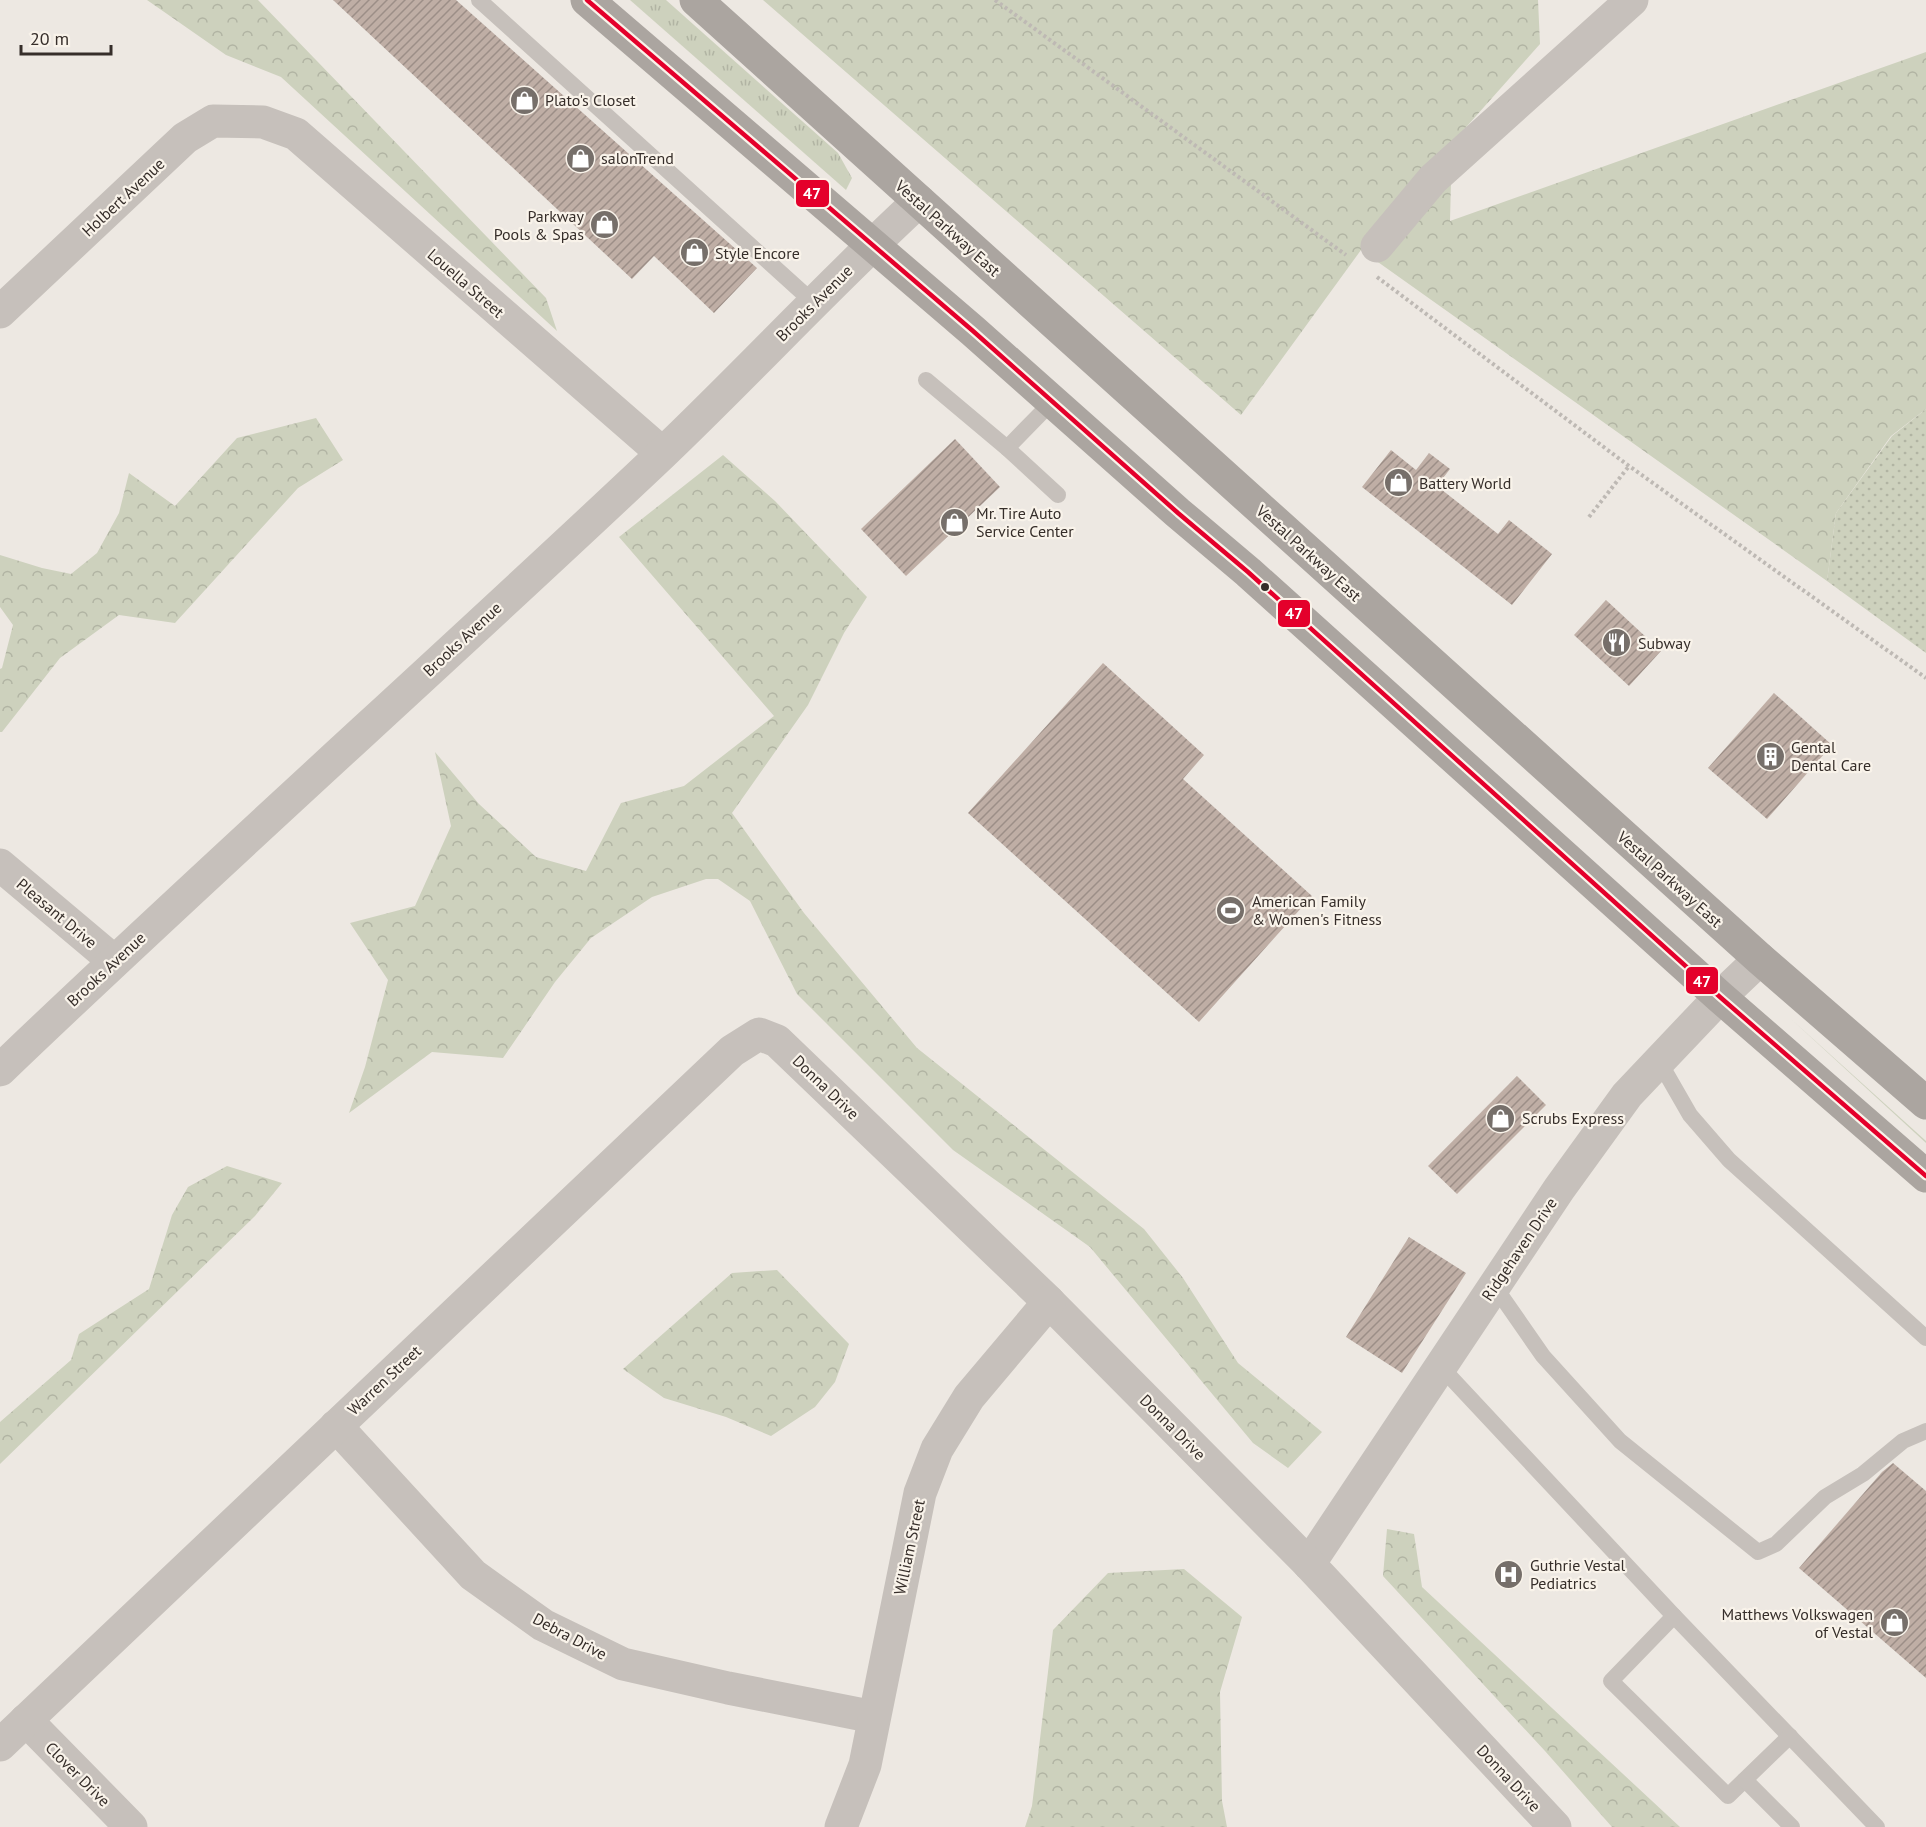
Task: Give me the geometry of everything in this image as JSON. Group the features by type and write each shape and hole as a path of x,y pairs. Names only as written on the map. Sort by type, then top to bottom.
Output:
{"main road":[{"path":"587,0 973,331 1248,572 1720,997 1926,1176"},
{"name":"Vestal Parkway East","path":"696,0 1760,959 1926,1103"}],"street":[{"path":"1367,259 1433,179 1632,0"},
{"name":"Holbert Avenue","path":"0,312 185,138 213,121 263,122"},
{"name":"Louella Street","path":"263,122 296,134 662,453"},
{"name":"Brooks Avenue","path":"0,1070 114,961 662,453 919,201"},
{"name":"Pleasant Drive","path":"0,865 114,961"},
{"name":"Ridgehaven Drive","path":"1310,1564 1559,1189 1627,1095 1720,997 1760,959"},
{"name":"Warren Street","path":"0,1745 732,1051 759,1034 777,1041"},
{"name":"Donna Drive","path":"777,1041 1049,1302 1310,1564 1555,1827"},
{"name":"William Street","path":"841,1827 865,1765 920,1493 937,1449 969,1397 1049,1302"},
{"name":"Debra Drive","path":"336,1426 473,1575 543,1625 623,1664 874,1717"},
{"name":"Clover Drive","path":"26,1720 131,1827"}],"lane":[{"path":"479,0 814,303"},
{"path":"926,380 1007,448 1058,495"},
{"path":"1007,448 1052,402"},
{"path":"1659,1061 1690,1115 1729,1160 1926,1338"},
{"path":"1495,1287 1543,1356 1620,1441 1758,1552 1776,1544 1825,1497 1863,1474 1902,1441 1926,1431"},
{"path":"1441,1367 1674,1616 1877,1827"},
{"path":"1674,1616 1611,1681 1728,1796 1790,1736"},
{"path":"1745,1780 1792,1827"}],"path":[{"path":"995,0 1367,259 1629,466 1926,678"},
{"path":"1589,517 1629,466"}],"green space":[{"path":"147,0 258,0 546,298 557,331 281,77 226,55"},
{"path":"630,0 666,0 838,153 852,178 846,190"},
{"path":"763,0 1538,0 1540,44 1452,143 1450,221 1926,52 1926,409 1891,436 1836,513 1827,581 1361,250 1241,415"},
{"path":"1926,409 1926,653 1827,581 1836,513 1892,436"},
{"path":"316,418 343,460 298,488 175,623 119,615 60,658 0,732 0,669 13,625 0,607 0,555 71,574 97,553 119,513 129,473 175,506 237,438"},
{"path":"723,455 775,501 867,597 844,633 808,705 732,813 804,913 917,1048 1144,1229 1183,1278 1238,1363 1322,1432 1288,1468 1253,1443 1090,1247 953,1150 797,994 750,901 718,879 706,879 652,897 591,938 555,982 503,1058 432,1052 349,1113 365,1067 388,980 350,923 415,906 451,826 435,752 479,804 536,857 586,871 621,803 684,786 774,716 619,537"},
{"path":"1791,1019 1926,1141 1926,1143"},
{"path":"227,1166 282,1183 255,1216 0,1464 0,1422 71,1360 79,1334 149,1289 172,1215 188,1187"},
{"path":"777,1270 849,1344 835,1382 815,1407 771,1436 726,1417 664,1398 623,1369 732,1273"},
{"path":"1387,1529 1414,1534 1422,1587 1680,1827 1612,1827 1383,1576"},
{"path":"1184,1569 1242,1617 1220,1692 1222,1801 1227,1827 1025,1827 1032,1806 1053,1630 1108,1573"}],"building":[{"path":"333,0 456,0 757,268 714,313 654,256 632,279"},
{"path":"955,439 1000,487 906,576 861,529"},
{"path":"1391,450 1416,470 1429,453 1450,469 1437,486 1498,534 1509,520 1552,554 1512,605 1362,487"},
{"name":"Subway","path":"1606,600 1661,651 1629,686 1574,635"},
{"path":"1103,663 1204,755 1183,779 1312,896 1199,1022 968,813"},
{"name":"Gental Dental Care","path":"1774,693 1832,745 1767,819 1708,768"},
{"path":"1517,1076 1546,1105 1457,1194 1428,1166"},
{"path":"1409,1237 1466,1273 1402,1373 1346,1337"},
{"name":"Matthews Volkswagen of Vestal","path":"1893,1463 1926,1491 1926,1678 1799,1568 1882,1472"}],"transit line":[{"name":"47","path":"587,0 973,331 1248,572 1720,997 1926,1176"}],"place":[{"name":"Plato's Closet","path":"524,100"},
{"name":"salonTrend","path":"580,158"},
{"name":"Parkway Pools & Spas","path":"605,225"},
{"name":"Style Encore","path":"694,253"},
{"name":"Battery World","path":"1398,483"},
{"name":"Mr. Tire Auto Service Center","path":"955,522"},
{"name":"Subway","path":"1617,643"},
{"name":"Gental Dental Care","path":"1770,756"},
{"name":"American Family & Women's Fitness","path":"1231,910"},
{"name":"Scrubs Express","path":"1501,1118"},
{"name":"Guthrie Vestal Pediatrics","path":"1509,1574"},
{"name":"Matthews Volkswagen of Vestal","path":"1894,1623"}]}
